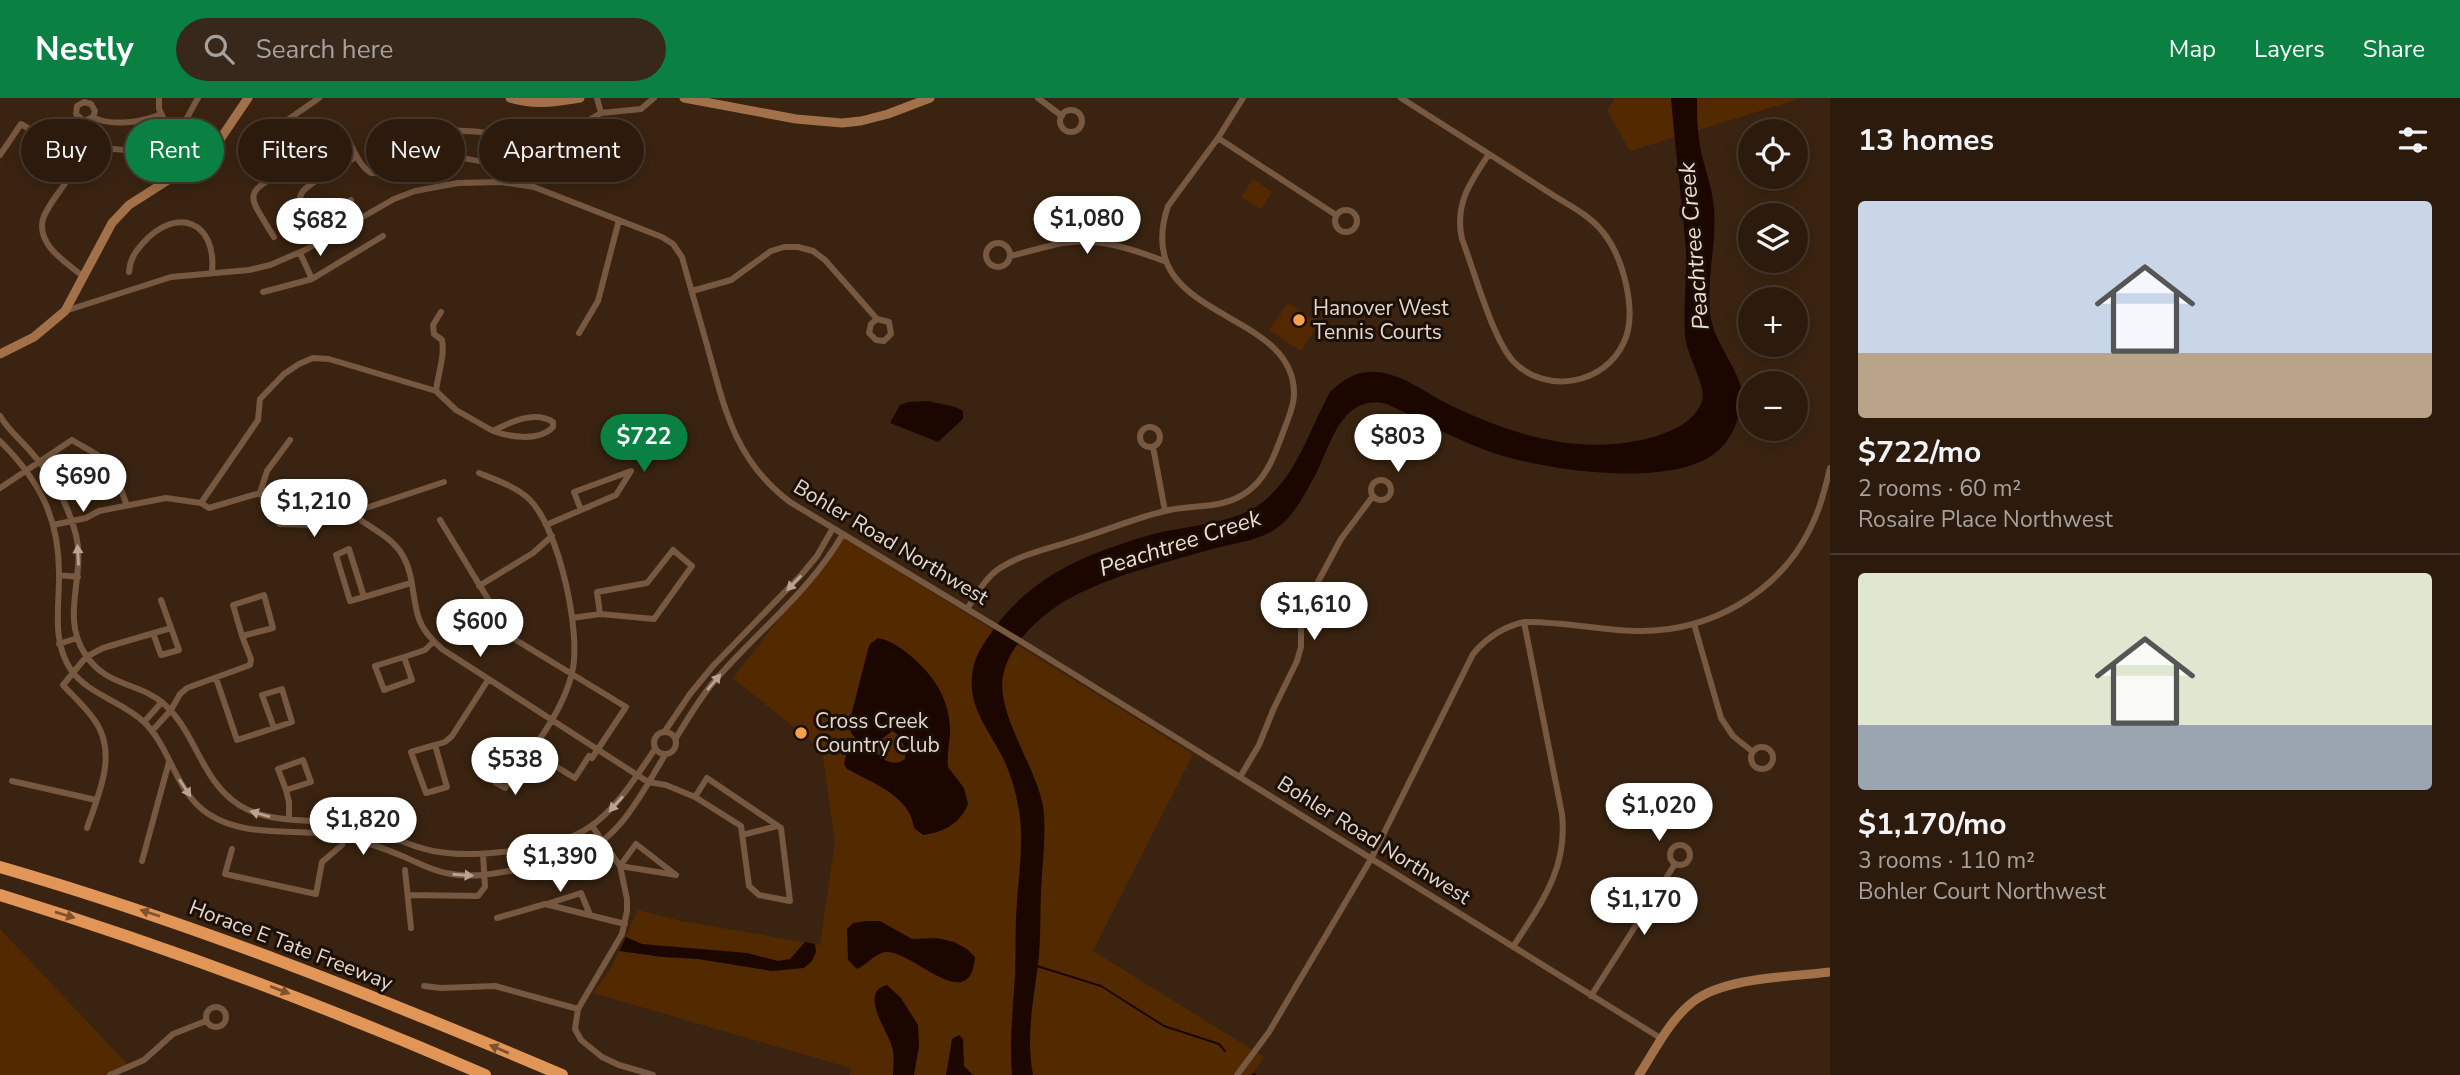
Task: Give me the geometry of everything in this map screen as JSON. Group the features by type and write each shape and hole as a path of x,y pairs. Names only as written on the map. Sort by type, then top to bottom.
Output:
{"highway":[{"name":"Horace E Tate Freeway","path":"0,867 241,945 366,993 562,1075"},
{"path":"0,895 229,970 485,1075"}],"street":[{"path":"159,98 157,101 164,119"},
{"path":"185,119 198,98"},
{"path":"0,354 34,337 65,311 106,233 121,213 204,157 219,141 248,98"},
{"path":"289,119 319,98"},
{"path":"510,98 541,104 580,98"},
{"path":"597,98 601,113"},
{"path":"591,119 601,113 641,108 654,98"},
{"path":"684,98 796,119 842,124 888,114 930,98"},
{"path":"1038,98 1062,116"},
{"path":"967,609 988,579 1010,562 1165,511 1223,504 1240,497 1254,486 1272,460 1291,411 1294,393 1290,371 1278,352 1188,291 1164,261 1161,232 1168,206 1244,98"},
{"path":"1401,98 1489,154 1588,217 1603,232 1614,249 1629,299 1629,326 1624,342 1615,356 1604,368 1590,376 1564,382 1538,377 1516,363 1500,342 1462,239 1459,222 1460,206 1465,192 1489,154"},
{"path":"93,117 100,121 138,122 161,114"},
{"path":"0,155 21,124"},
{"path":"1218,138 1336,215"},
{"path":"352,149 367,170 377,173 409,157 479,161"},
{"path":"352,159 356,157"},
{"path":"66,182 43,220 44,234 51,250 84,277"},
{"path":"266,182 254,192 253,203 274,237"},
{"path":"316,182 304,190 298,202 300,211 310,221 317,221 351,200"},
{"name":"Bohler Road Northwest","path":"65,311 171,276 259,268 300,253 394,199 415,191 458,183 504,182 541,189 662,237 673,244 682,257 726,414 741,447 757,472 774,490 1662,1039"},
{"path":"579,333 598,300 619,220"},
{"path":"129,272 133,256 149,236 158,228 176,222 193,225 209,241 213,257 212,272"},
{"path":"263,292 312,279 383,236"},
{"path":"1010,256 1062,243 1083,242 1113,244 1164,261"},
{"path":"692,291 731,280 771,251 798,247 813,251 825,260 877,319"},
{"path":"300,253 312,279"},
{"path":"436,391 439,367 445,353 442,340 434,334 433,326 441,312"},
{"path":"201,503 258,420 260,399 284,374 313,358 329,359 436,391 456,410 493,431 511,436 549,432 553,422 539,417 523,418 493,431"},
{"path":"0,416 40,462 71,519 78,547 73,621 86,657 110,679 147,693 171,710 212,780 226,796 255,813 347,824 375,830 431,851 457,855 550,845 571,838 592,826 617,804 655,749 655,737 665,731 713,666 803,574 833,528"},
{"path":"0,488 72,440 105,461 115,472 127,505"},
{"path":"260,493 267,471 290,440"},
{"path":"0,441 28,471 43,497 53,525 58,549 57,624 60,644 72,671 89,688 144,722 194,801 208,814 225,823 250,829 345,837 384,848 426,868 444,873 485,876 563,860 602,842 623,821 666,755 675,749 676,738 711,686 808,584 844,534"},
{"path":"1153,447 1165,511"},
{"path":"1237,1075 1275,1023 1371,859 1473,654 1483,642 1497,632 1524,622 1642,631 1668,630 1729,611 1746,601 1788,563 1814,521 1830,468"},
{"path":"546,525 582,510 616,495 631,471 574,492 582,510"},
{"path":"479,473 503,482 526,496 536,507 552,536 572,618 575,646 572,674 551,720 505,788 496,783 514,754"},
{"path":"260,493 271,506 279,524 315,525 444,482"},
{"path":"53,525 71,519 86,518 99,510 166,498 201,503 209,508 260,493"},
{"path":"1240,777 1259,746 1273,708 1297,661 1305,606 1341,539 1373,496"},
{"path":"440,520 511,636 626,706 598,750 592,758 589,756 575,778 530,751"},
{"path":"362,521 398,548 407,564 419,621 434,641 451,656 648,782 666,785 695,797 741,826 749,887 759,895 790,901 781,828 707,778 695,797"},
{"path":"480,586 533,553 552,536"},
{"path":"365,597 349,550 336,555 350,601 365,597 411,583"},
{"path":"572,618 600,614 654,619 692,566 673,550 647,583 597,592 600,614"},
{"path":"59,575 78,577"},
{"path":"152,731 187,688 250,664 251,659 242,636 233,605 264,595 273,628 242,636"},
{"path":"153,633 160,655 179,650 161,600"},
{"path":"1513,947 1553,881 1560,861 1563,837 1559,801 1524,622"},
{"path":"1694,624 1721,718 1733,736 1753,752"},
{"path":"87,828 106,770 105,746 94,719 63,685 86,657 103,648 171,628"},
{"path":"60,644 77,638"},
{"path":"404,657 411,680 384,691 375,666 425,650 434,641"},
{"path":"216,678 237,740 274,728 292,722 282,689 262,695 274,728"},
{"path":"435,745 447,787 426,793 411,752 435,745 452,736 488,680"},
{"path":"144,722 162,702"},
{"path":"665,731 676,738"},
{"path":"655,749 666,755"},
{"path":"286,790 311,782 303,760 278,769 289,802 289,819"},
{"path":"142,861 169,762"},
{"path":"12,781 96,800"},
{"path":"232,849 225,874 316,894 323,862 338,850 345,837 347,824"},
{"path":"742,835 777,825"},
{"path":"592,826 620,866 627,899 625,924 612,953 578,1009 575,1029 586,1045 602,1057 653,1075"},
{"path":"636,845 676,875 665,873 620,866 636,845"},
{"path":"408,895 478,896 485,887 483,854"},
{"path":"1591,996 1675,864"},
{"path":"405,870 411,928"},
{"path":"497,918 581,893 590,915"},
{"path":"545,904 625,924"},
{"path":"1639,1075 1675,1021 1692,1002 1726,987 1830,972"},
{"path":"424,986 495,986 578,1009"},
{"path":"110,1075 144,1060 173,1034 206,1021"}],"shaded area":[{"path":"1615,98 1802,98 1630,151 1607,110"},
{"path":"1253,179 1272,192 1261,209 1241,197"},
{"path":"1288,303 1319,323 1301,351 1269,330"},
{"path":"843,537 1193,754 1093,951 1264,1057 1251,1075 850,1075 851,1068 593,993 611,968 638,910 681,921 820,945 835,842 822,750 733,678"},
{"path":"0,929 129,1066 114,1075 0,1075"}],"water":[{"name":"Peachtree Creek","path":"1671,98 1697,98 1699,140 1714,208 1709,292 1711,319 1738,378 1738,417 1728,439 1711,456 1690,466 1663,471 1601,473 1569,469 1488,451 1387,404 1359,406 1340,424 1302,500 1277,528 1252,540 1216,548 1095,586 1055,607 1022,638 1007,663 1002,691 1011,723 1039,791 1045,827 1039,956 1030,1033 1033,1075 1012,1075 1011,1037 1021,856 1020,822 1013,783 1002,756 979,715 972,693 974,663 995,627 1027,593 1045,579 1084,558 1162,532 1234,517 1257,506 1282,483 1291,469 1330,392 1357,374 1377,372 1396,376 1472,415 1548,440 1600,445 1627,443 1675,429 1689,420 1699,408 1703,395 1685,336 1686,251"},
{"path":"929,401 963,411 963,419 938,442 890,423 900,405"},
{"path":"878,638 896,645 920,665 934,681 948,711 948,767 964,788 968,804 956,822 937,832 923,835 914,828 906,807 898,799 879,785 847,769 844,764 847,751 855,744 866,746 889,762 905,759 903,743 892,731 871,742 861,741 851,733 851,716 868,649"},
{"path":"880,921 912,939 937,938 954,942 975,957 971,974 963,982 951,981 910,960 885,952 857,969 848,960 847,929 853,923"},
{"path":"626,937 642,944 747,953 778,961 790,959 805,942 815,944 816,952 812,961 804,968 772,971 698,959 619,951"},
{"path":"887,985 901,998 918,1025 919,1046 914,1075 893,1075 893,1050 875,1003 875,995 879,989"},
{"path":"959,1035 963,1039 964,1066 973,1075 946,1075 952,1039"}],"waterway":[{"path":"1037,966 1101,986 1164,1026 1219,1044 1225,1051"}],"place":[{"name":"Hanover West Tennis Courts","path":"1299,320"},
{"name":"Cross Creek Country Club","path":"801,733"}]}
